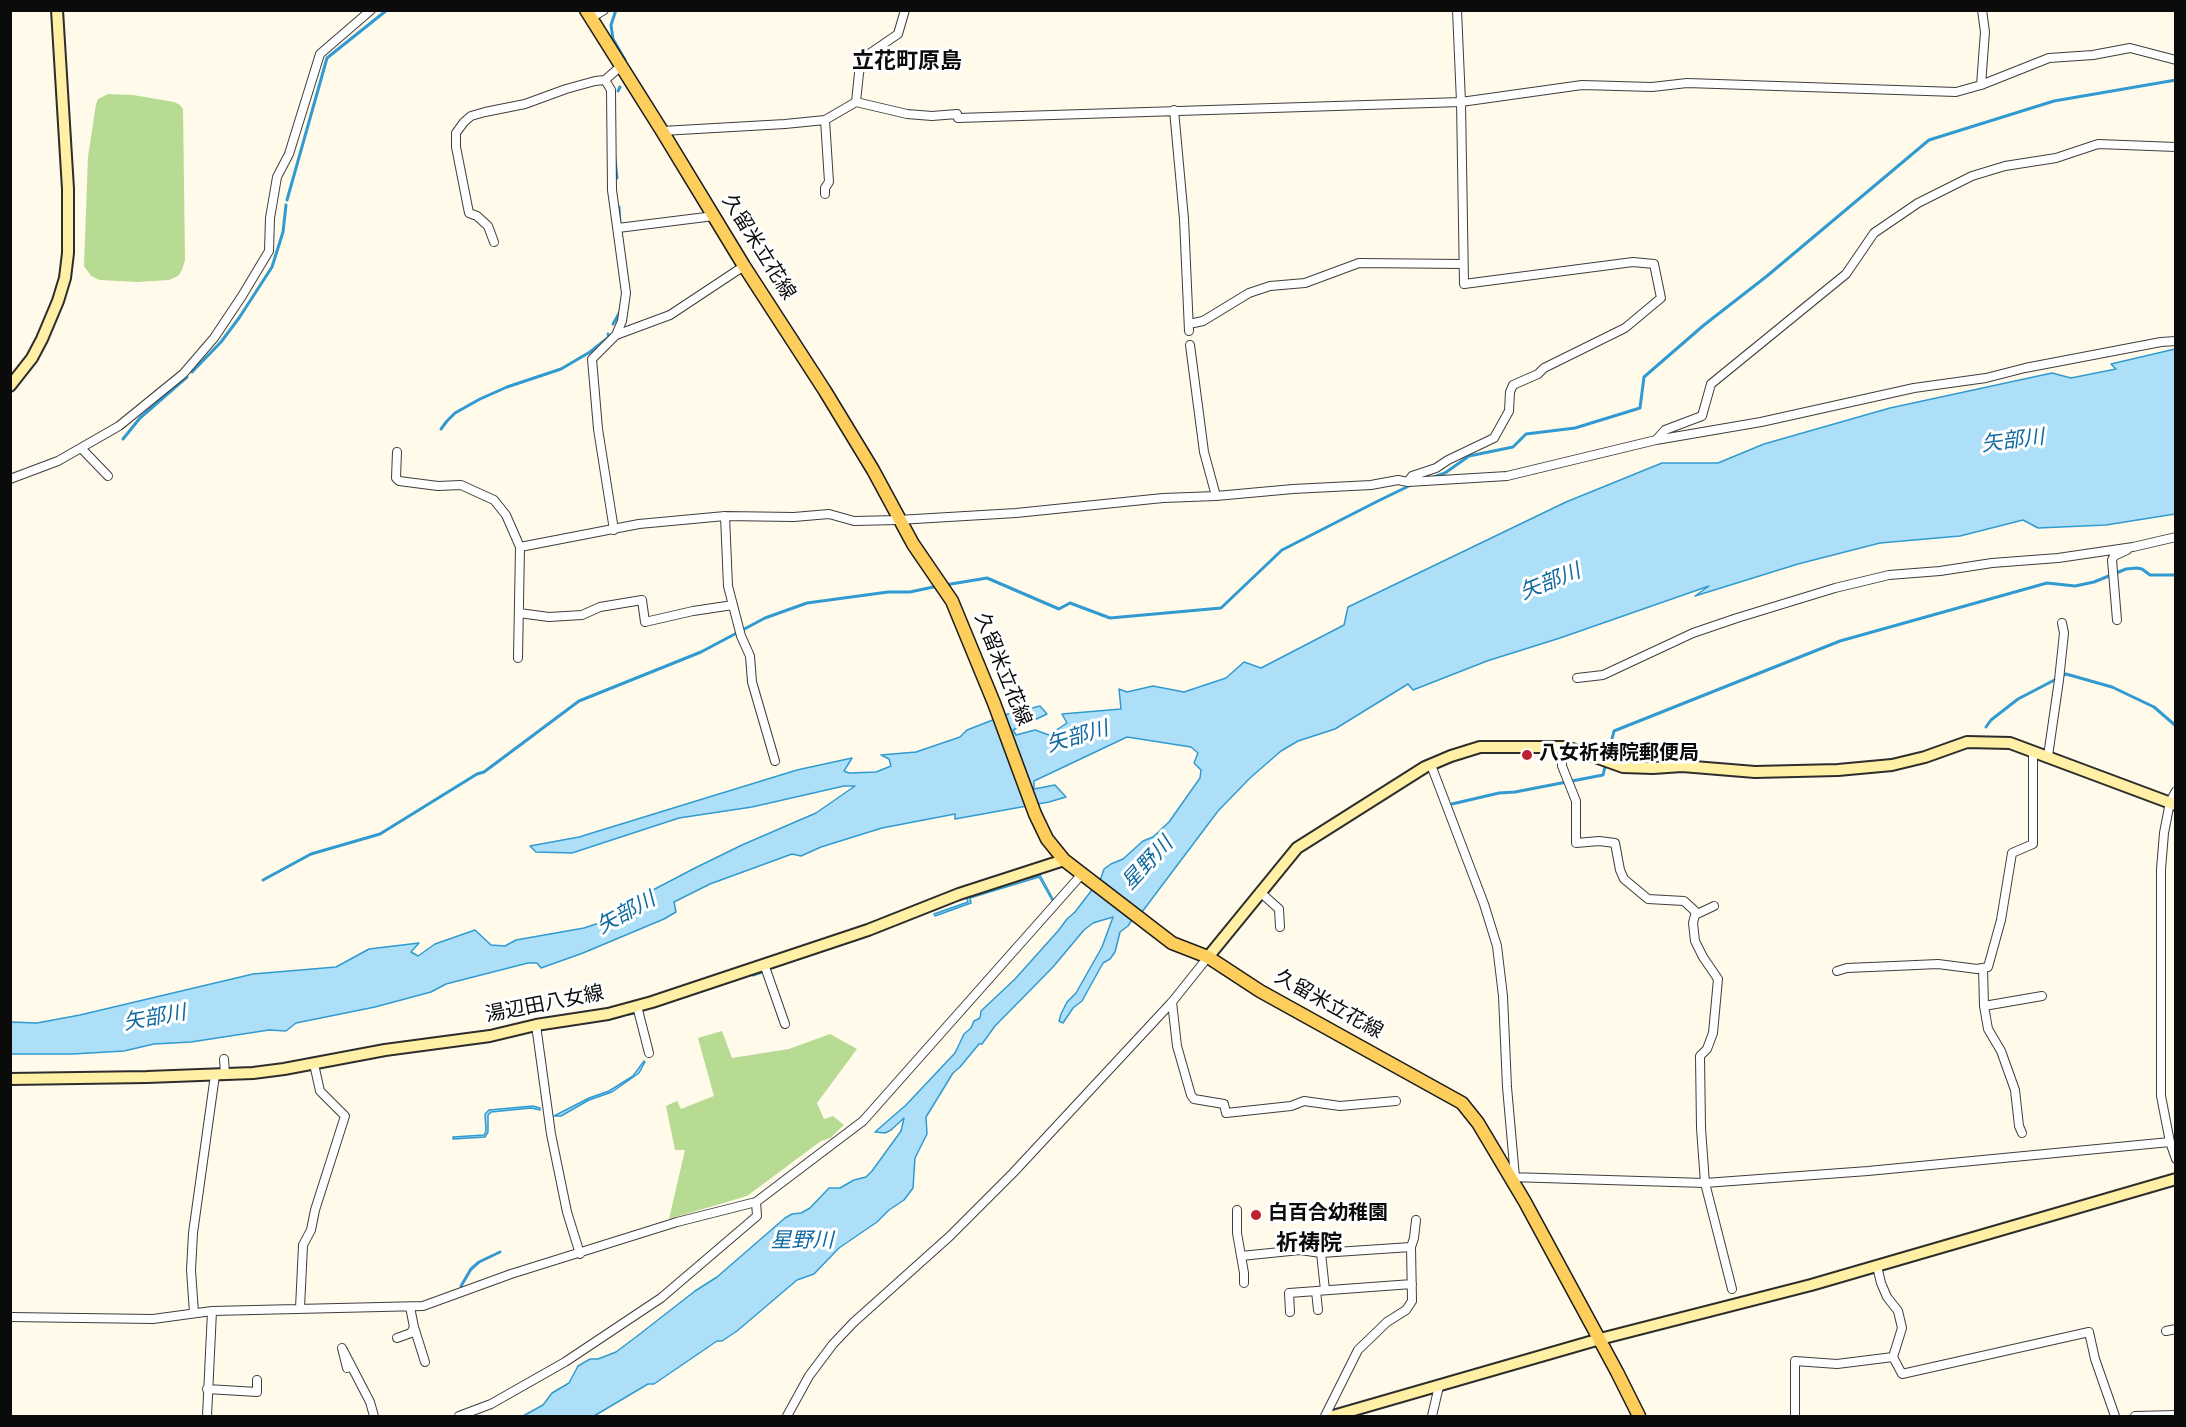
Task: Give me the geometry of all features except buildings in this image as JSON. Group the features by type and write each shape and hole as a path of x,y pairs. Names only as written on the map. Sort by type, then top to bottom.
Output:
{"main road":[{"name":"久留米立花線","path":"589,14 744,266 825,391 873,470 898,520 952,601 996,708 1035,814 1047,839 1064,860 1172,943 1208,957 1260,991 1462,1103 1478,1123 1513,1177 1639,1416"}],"street":[{"path":"10,386 32,358 42,339 60,294 68,253 68,189 57,10"},
{"path":"10,479 58,461 119,426 183,374 214,338 269,251 270,218 277,177 289,154 320,54 371,10"},
{"path":"589,14 604,10"},
{"path":"856,102 863,58 898,34 905,10"},
{"path":"1408,482 1412,476 1436,468 1448,459 1494,438 1509,411 1510,392 1513,385 1625,328 1660,298 1654,264 1633,262 1464,284 1457,10"},
{"path":"1981,85 1985,32 1982,10"},
{"path":"662,130 825,120 856,102 907,114 932,116 957,114 958,118 1461,102 1582,85 1653,87 1687,83 1956,92 1981,85 2049,58 2093,55 2130,48 2175,60"},
{"path":"494,242 488,226 477,216 469,213 456,147 456,133 471,116 525,104 566,89 605,80 621,66"},
{"path":"605,80 611,90 612,190 626,301 622,321 616,335 592,359 598,429 614,530"},
{"path":"1174,110 1184,219 1189,328 1249,293 1270,286 1305,283 1359,263 1463,266"},
{"path":"825,120 829,182 825,188 825,194"},
{"path":"1656,440 1665,430 1701,416 1711,384 1846,274 1874,233 1918,203 1972,176 2005,166 2056,158 2098,144 2175,147"},
{"path":"618,228 714,216"},
{"path":"616,335 670,315 744,266"},
{"path":"520,547 668,520 725,516 794,517 829,514 854,521 898,520 1016,513 1163,498 1371,485 1398,480 1408,482 1507,476 1656,440 1761,422 1914,388 1986,378 2025,368 2175,341"},
{"path":"1190,345 1204,452 1216,496"},
{"path":"81,448 108,476"},
{"path":"398,452 396,477 399,481 438,486 461,485 494,500 506,515 520,547 518,658"},
{"path":"725,516 728,586 740,631 750,656 752,682 775,761"},
{"path":"1577,678 1603,675 1694,633 1834,588 1889,575 2058,558 2133,547 2175,537"},
{"path":"2117,620 2112,560 2114,556 2133,547"},
{"path":"519,613 549,617 582,615 600,607 642,600 645,622 733,604"},
{"path":"2048,756 2061,669 2064,635 2062,623"},
{"path":"787,1416 809,1376 833,1344 854,1322 950,1236 1013,1173 1172,1002 1297,848 1390,789 1451,756 1480,747 1562,746 1623,767 1682,766 1755,772 1838,770 1892,765 1925,757 1967,742 2010,743 2173,804"},
{"path":"1562,746 1562,766 1576,801 1576,843 1599,841 1615,843 1624,879 1648,899 1684,901 1697,914"},
{"path":"1837,972 1847,968 1938,964 1958,968 1988,967 2001,920 2012,853 2033,844 2033,751"},
{"path":"1431,765 1484,904 1497,946 1503,996 1513,1177 1705,1183 1868,1171 2170,1142"},
{"path":"2175,791 2164,833 2161,869 2161,1096 2175,1159"},
{"name":"湯辺田八女線","path":"10,1079 220,1075 284,1069 385,1050 490,1036 536,1025 608,1014 868,930 959,894 1064,860"},
{"path":"10,1317 153,1319 212,1311 423,1306 511,1274 677,1222 756,1202 863,1121 1085,875"},
{"path":"1260,892 1279,909 1280,927"},
{"path":"1714,906 1695,915 1693,923 1695,941 1718,979 1713,1033 1707,1049 1701,1056 1701,1128 1705,1183 1732,1289"},
{"path":"764,964 785,1024"},
{"path":"1983,968 1984,1006 1988,1029 2001,1051 2015,1090 2022,1133"},
{"path":"1984,1006 2042,996"},
{"path":"1172,1002 1177,1046 1191,1095 1194,1098 1224,1104 1226,1113 1291,1106 1304,1101 1340,1106 1396,1101"},
{"path":"637,1006 649,1053"},
{"path":"536,1025 551,1134 567,1212 580,1254"},
{"path":"194,1313 191,1270 193,1233 224,1059"},
{"path":"300,1308 303,1245 311,1230 315,1210 345,1116 320,1091 314,1064"},
{"path":"1333,1416 1600,1339 1737,1305 1877,1266 2175,1179"},
{"path":"459,1416 491,1404 566,1362 661,1298 757,1216 756,1202"},
{"path":"1237,1210 1237,1233 1244,1283"},
{"path":"1325,1416 1358,1350 1387,1322 1406,1310 1412,1301 1411,1247 1416,1220"},
{"path":"1241,1256 1300,1251 1321,1253 1411,1247"},
{"path":"1321,1253 1325,1290"},
{"path":"1877,1266 1881,1283 1887,1297 1898,1311 1902,1328 1893,1357 1902,1374 2089,1332 2095,1359 2115,1416"},
{"path":"1290,1312 1289,1293 1412,1284"},
{"path":"1316,1291 1317,1310"},
{"path":"410,1307 425,1362"},
{"path":"207,1416 212,1311"},
{"path":"398,1338 411,1333 414,1327"},
{"path":"2166,1331 2175,1329"},
{"path":"347,1368 342,1348 370,1402 374,1416"},
{"path":"1795,1416 1795,1361 1837,1364 1893,1357"},
{"path":"207,1389 257,1392 257,1380"},
{"path":"1432,1416 1439,1386"},
{"path":"2135,1416 2175,1415"}],"green space":[{"path":"108,94 133,95 174,102 183,109 185,260 178,276 169,280 137,282 100,280 91,276 84,266 88,157 96,104 98,99"},
{"path":"722,1031 732,1058 789,1049 830,1034 857,1049 817,1103 824,1119 833,1116 844,1125 830,1138 821,1141 747,1196 669,1219 685,1150 675,1150 666,1106 677,1101 681,1109 714,1096 698,1038"}],"water":[{"path":"2175,349 2175,514 2106,525 2038,528 2023,520 1960,536 1880,543 1798,564 1695,596 1709,586 1487,661 1413,690 1408,684 1335,729 1298,741 1281,751 1250,778 1218,811 1142,912 1120,932 1115,952 1103,963 1082,1001 1073,1008 1063,1023 1059,1021 1061,1014 1067,1002 1076,993 1102,947 1113,917 1093,923 1084,930 1053,967 953,1073 926,1117 927,1134 915,1158 913,1188 904,1200 839,1248 814,1274 797,1280 737,1331 722,1341 717,1341 654,1384 648,1384 594,1416 523,1416 543,1405 552,1393 569,1383 578,1366 590,1359 598,1359 616,1352 695,1291 717,1277 785,1218 810,1208 829,1188 840,1188 854,1180 866,1177 901,1131 904,1118 885,1133 875,1132 906,1105 955,1053 964,1034 971,1028 974,1021 980,1018 981,1011 1015,979 1075,912 1101,878 1104,869 1123,859 1169,822 1200,778 1201,770 1194,763 1198,753 1191,747 1127,737 1034,781 1034,789 1055,785 1066,797 955,819 955,814 882,828 821,847 801,856 792,854 710,884 674,902 676,912 664,919 541,968 537,963 528,963 446,984 431,992 375,1007 296,1023 286,1031 269,1030 191,1042 154,1044 124,1051 11,1054 10,1022 37,1023 80,1015 253,974 336,967 369,949 419,943 411,952 418,956 435,944 475,930 491,945 505,946 516,940 584,928 605,921 609,913 695,868 816,813 855,786 844,786 752,807 679,818 572,853 536,852 530,846 579,837 797,770 852,758 844,771 849,773 876,772 891,766 889,759 881,755 916,752 960,737 967,730 1008,714 1040,706 1047,714 1013,730 1016,735 1035,730 1049,735 1067,723 1062,714 1121,709 1119,689 1127,692 1153,686 1184,692 1226,678 1244,662 1261,668 1344,625 1348,607 1566,502 1662,463 1718,463 1764,444 1890,408 2052,373 2071,378 2116,369 2111,364"},
{"path":"1040,875 1052,900 1039,877 970,898 971,903 935,916 934,914 968,902 966,896"},
{"path":"644,1061 639,1073 612,1092 589,1100 561,1116 554,1116 589,1098 609,1091 633,1076"},
{"path":"533,1106 540,1110 531,1108 491,1112 488,1115 488,1132 485,1137 453,1139 453,1137 484,1135 486,1131 485,1114 489,1110"}],"waterway":[{"path":"287,200 327,58 387,10"},
{"path":"616,10 611,25 613,39 625,64"},
{"path":"1434,477 1445,473 1469,456 1513,447 1526,434 1575,428 1640,408 1644,377 1929,140 2054,101 2176,80"},
{"path":"618,91 620,87"},
{"path":"615,159 617,178"},
{"path":"192,372 221,342 272,267 283,232 286,205"},
{"path":"619,207 620,225"},
{"path":"613,324 621,310"},
{"path":"441,429 455,413 480,399 507,387 561,369 590,352 609,337 608,334"},
{"path":"123,439 140,418 187,377"},
{"path":"945,585 987,578 1059,609 1070,603 1110,618 1221,608 1282,550 1413,484"},
{"path":"1452,804 1499,793 1603,775 1614,731 1840,641 2047,583 2075,586 2094,582 2126,569 2137,568 2150,575 2176,575"},
{"path":"263,880 311,854 380,834 477,774 484,772 579,701 701,652 765,618 807,603 888,592 910,592 938,586"},
{"path":"1986,727 1991,720 2018,699 2066,674 2112,687 2154,707 2176,726"},
{"path":"753,975 762,972"},
{"path":"629,1014 634,1013"},
{"path":"610,1019 621,1016"},
{"path":"461,1286 471,1269 479,1262 500,1252"}],"place":[{"name":"八女祈祷院郵便局","path":"1527,755"},
{"name":"白百合幼稚園","path":"1256,1215"}],"district":[{"name":"立花町原島","path":"907,64"},
{"name":"祈祷院","path":"1309,1246"}],"water label":[{"name":"矢部川","path":"2013,443"},
{"name":"矢部川","path":"1551,584"},
{"name":"矢部川","path":"1078,739"},
{"name":"星野川","path":"1149,865"},
{"name":"矢部川","path":"627,915"},
{"name":"矢部川","path":"155,1020"},
{"name":"星野川","path":"802,1243"}]}
